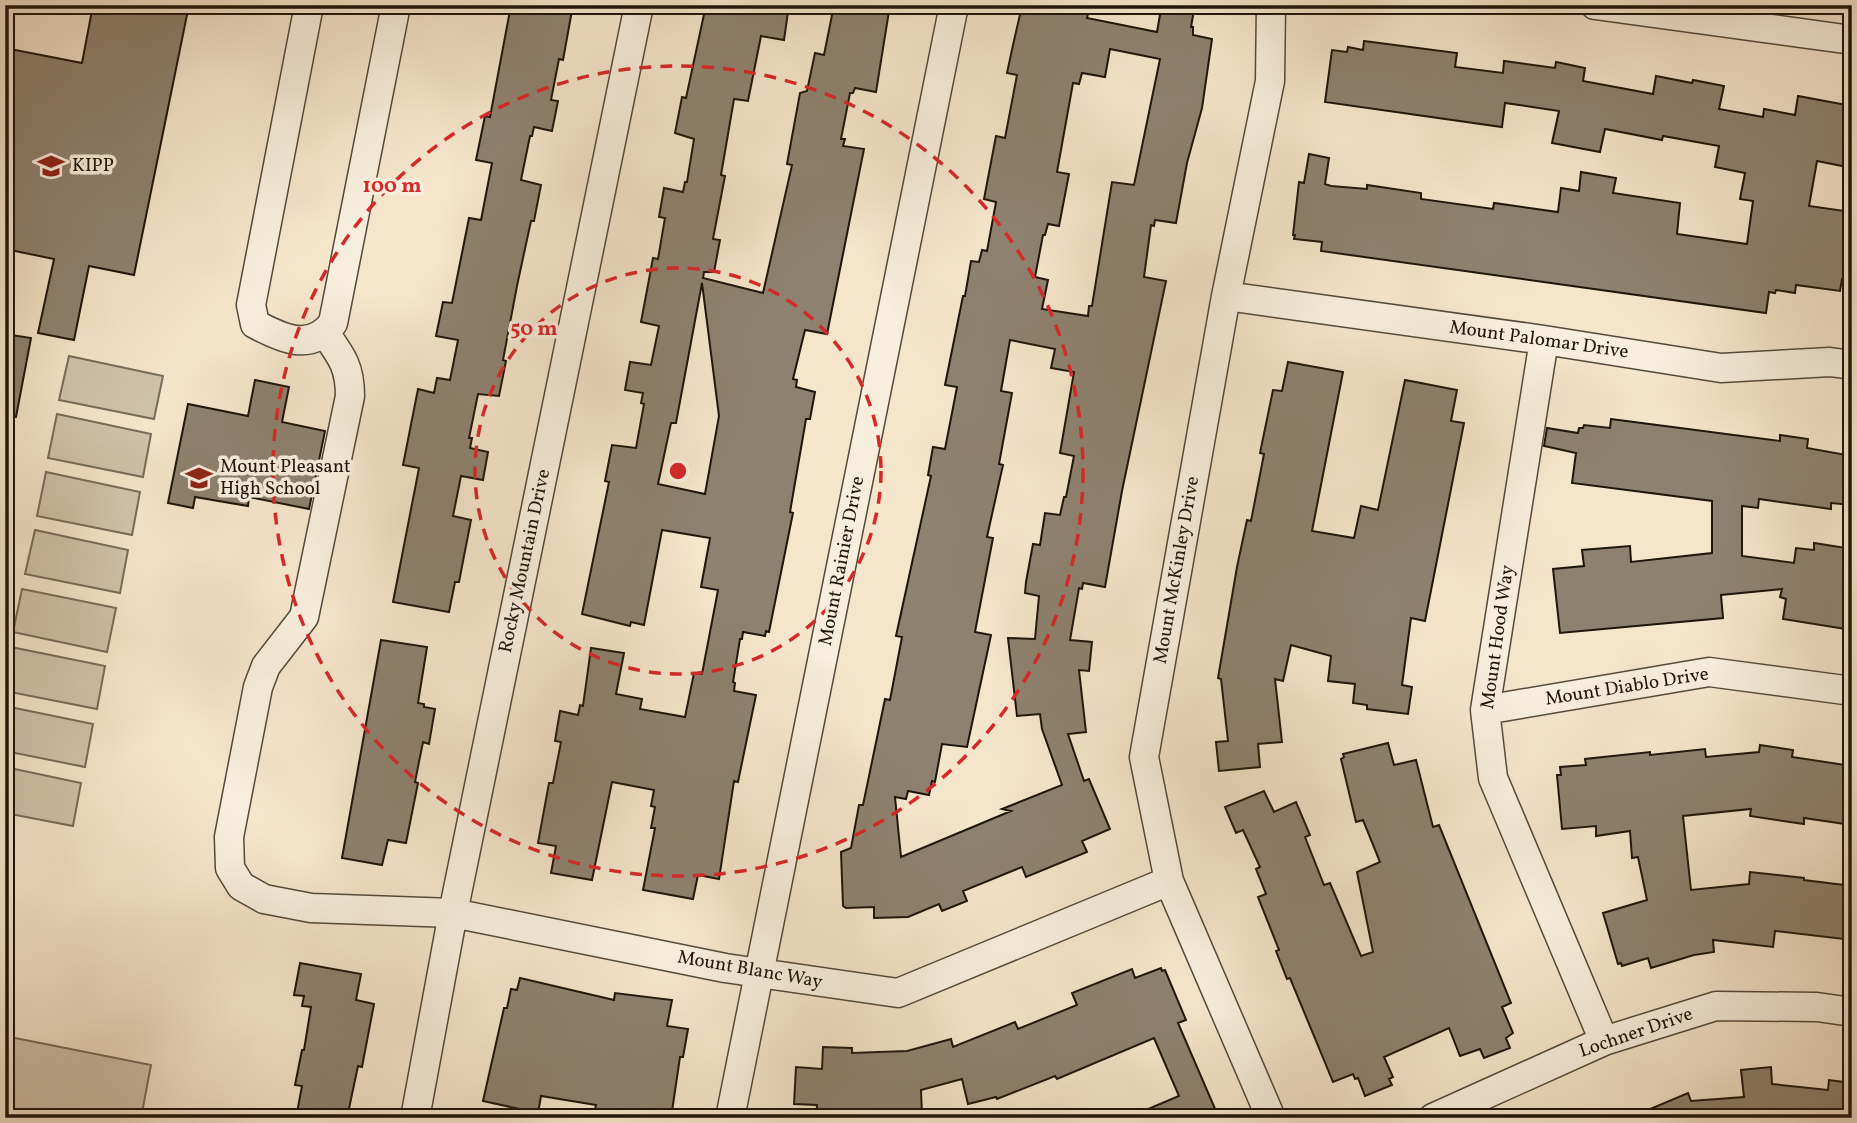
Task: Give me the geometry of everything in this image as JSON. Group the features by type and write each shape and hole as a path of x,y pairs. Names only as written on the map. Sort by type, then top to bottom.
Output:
{"street":[{"path":"309,5 251,305 255,324 277,336 312,341 325,333 333,323 396,5"},
{"name":"Rocky Mountain Drive","path":"415,1118 453,913 639,5"},
{"name":"Mount Rainier Drive","path":"730,1118 954,5"},
{"name":"Mount McKinley Drive","path":"1271,5 1270,82 1226,296 1144,757 1169,881 1271,1118"},
{"path":"1595,5 1852,40"},
{"name":"Mount Palomar Drive","path":"1226,296 1544,340 1721,368 1830,362 1852,365"},
{"name":"Mount Blanc Way","path":"325,333 345,362 350,378 350,396 304,617 266,666 258,687 229,837 230,868 241,886 264,899 311,908 453,913 725,968 898,993 1169,881"},
{"name":"Mount Hood Way","path":"1544,340 1485,710 1493,778 1604,1041"},
{"name":"Mount Diablo Drive","path":"1485,710 1709,671 1852,691"},
{"name":"Lochner Drive","path":"1433,1118 1604,1041 1716,1006 1817,1007 1852,1012"}],"shaded area":[{"path":"69,356 163,376 154,419 59,400"},
{"path":"57,414 151,434 143,477 48,458"},
{"path":"46,472 140,492 132,535 37,516"},
{"path":"35,530 128,550 120,593 25,574"},
{"path":"22,589 116,608 107,652 13,632"},
{"path":"11,647 105,666 97,709 5,691 5,673"},
{"path":"5,706 93,724 85,767 5,751"},
{"path":"5,767 81,783 73,826 5,813"},
{"path":"5,1036 151,1065 141,1118 5,1118"}],"building":[{"path":"93,5 189,5 134,275 89,266 74,340 38,333 54,259 5,249 5,48 82,63"},
{"path":"511,5 573,5 563,60 559,59 551,100 558,101 552,131 534,127 521,180 541,185 517,286 499,396 478,394 469,438 472,438 470,448 488,452 483,480 461,476 453,516 471,520 459,582 455,582 449,612 393,602 419,468 403,465 418,389 434,393 437,378 450,380 458,340 436,336 443,302 452,303 469,218 481,220 492,163 476,160 485,116 490,117"},
{"path":"706,5 789,5 784,40 761,36 748,101 734,99 721,175 725,176 713,239 720,240 714,272 704,272 703,278 763,293 792,165 787,164 800,93 807,91 815,53 824,55 834,5 890,5 876,92 855,88 853,93 850,93 841,139 845,139 843,146 864,149 827,334 805,330 793,379 797,380 796,387 815,392 810,419 806,419 790,512 793,513 769,632 766,631 765,636 743,632 740,639 734,691 756,695 738,782 734,781 719,879 698,875 693,899 643,890 655,828 651,828 655,807 651,806 654,790 612,782 592,880 551,873 556,846 538,843 549,783 553,783 561,742 555,741 560,711 578,715 580,705 583,706 591,648 624,653 616,694 642,699 640,709 685,717 694,673 702,674 718,590 701,587 710,538 662,530 644,625 631,622 630,626 582,614 609,482 605,481 612,445 636,448 644,404 641,403 643,393 625,390 630,362 651,365 659,326 641,322 653,258 658,259 665,218 659,217 664,188 683,192 687,182 694,139 675,133 682,97 686,98","holes":["702,283 719,416 705,494 658,484 671,423 676,423"]},
{"path":"1031,5 1090,5 1087,18 1157,32 1161,9 1165,10 1165,5 1194,10 1191,27 1193,35 1212,39 1202,108 1187,163 1176,223 1155,220 1154,226 1151,225 1144,277 1166,281 1105,587 1083,583 1082,589 1079,588 1070,640 1092,642 1089,671 1079,670 1086,732 1068,734 1084,781 1089,779 1110,829 1082,841 1087,852 1026,877 1022,867 963,891 967,901 942,911 939,904 908,917 874,918 874,907 843,906 841,852 851,848 859,805 863,805 885,699 890,700 902,637 896,636 931,476 928,475 933,447 945,449 957,387 945,385 963,296 971,261 979,262 982,250 987,251 996,202 984,199 996,136 1005,138 1017,75 1007,73 1021,10 1030,12","holes":["1110,49 1160,59 1134,185 1112,182 1092,306 1089,306 1088,316 1042,309 1048,280 1035,277 1043,235 1048,224 1059,226 1069,174 1057,172 1073,83 1079,84 1082,73 1105,77","1010,340 1055,349 1051,368 1074,372 1060,453 1074,456 1066,497 1060,515 1045,513 1040,545 1033,544 1026,582 1025,593 1039,596 1035,639 1008,638 1017,716 1040,714 1042,729 1062,785 1002,809 1011,811 901,857 895,797 906,799 908,791 929,795 932,781 935,782 942,744 967,747 991,635 975,632 993,538 987,537 1003,465 999,464 1012,393 1001,391"]},
{"path":"1364,41 1457,53 1455,67 1503,73 1504,61 1555,68 1556,62 1585,68 1583,81 1653,94 1656,76 1692,83 1693,80 1724,86 1719,109 1763,117 1764,109 1795,115 1798,96 1852,106 1852,168 1817,161 1809,206 1852,212 1852,280 1842,279 1840,291 1796,285 1795,293 1776,290 1775,293 1769,292 1766,313 1321,251 1322,242 1294,239 1299,182 1304,183 1309,154 1329,158 1325,184 1331,186 1367,189 1367,185 1421,193 1421,199 1493,209 1494,203 1558,212 1561,188 1579,191 1581,172 1616,178 1613,193 1680,203 1677,234 1747,244 1753,201 1740,199 1745,173 1715,167 1719,146 1663,136 1662,140 1605,129 1600,152 1552,143 1559,111 1505,103 1502,127 1325,102 1332,50 1347,52 1348,47 1363,50"},
{"path":"5,334 31,338 16,417 5,416"},
{"path":"1288,362 1343,372 1312,531 1354,538 1361,506 1378,510 1405,380 1457,390 1451,421 1464,423 1425,621 1411,618 1402,685 1412,687 1408,714 1367,709 1367,705 1353,703 1355,684 1328,681 1331,656 1291,645 1283,681 1275,679 1282,742 1258,744 1260,767 1219,771 1216,742 1228,741 1221,679 1218,678 1237,567 1247,520 1251,521 1264,454 1260,453 1273,390 1282,391"},
{"path":"255,380 289,387 282,422 325,431 309,509 249,497 248,506 195,497 193,508 168,503 188,404 248,416"},
{"path":"1611,419 1780,441 1780,435 1808,439 1807,448 1852,456 1852,505 1831,503 1831,509 1759,499 1758,508 1742,506 1742,556 1794,563 1796,548 1814,550 1814,543 1846,548 1845,559 1852,560 1852,630 1783,619 1786,599 1780,597 1782,589 1721,595 1723,618 1560,633 1553,569 1584,566 1582,550 1630,546 1631,562 1712,553 1712,501 1572,483 1576,453 1544,446 1547,428 1578,433 1579,428 1584,425 1610,428"},
{"path":"381,640 427,647 418,703 435,709 429,744 423,742 406,843 388,840 382,865 342,858"},
{"path":"1388,743 1394,765 1416,760 1433,827 1439,825 1511,1003 1502,1007 1513,1033 1506,1038 1510,1048 1484,1058 1480,1049 1460,1056 1449,1028 1384,1057 1393,1077 1389,1079 1392,1085 1365,1096 1358,1078 1355,1079 1353,1074 1333,1082 1276,951 1279,950 1258,897 1266,894 1256,869 1260,867 1243,830 1236,833 1225,807 1264,791 1274,812 1296,802 1310,835 1305,837 1324,885 1330,883 1361,956 1373,952 1357,872 1380,862 1363,820 1356,822 1341,759 1343,754"},
{"path":"1760,745 1793,750 1792,757 1852,766 1852,825 1804,818 1804,824 1750,816 1751,809 1683,816 1691,890 1749,884 1750,872 1852,886 1852,940 1775,931 1773,947 1713,940 1714,952 1651,968 1648,958 1622,966 1621,963 1618,964 1603,913 1647,900 1638,857 1632,858 1630,831 1596,836 1596,826 1562,829 1557,775 1561,775 1560,767 1586,765 1585,759 1650,752 1650,755 1705,749 1706,757 1759,752"},
{"path":"300,963 361,974 356,1000 374,1004 362,1067 358,1066 347,1118 296,1118 302,1086 295,1085 311,1007 302,1006 304,996 294,995"},
{"path":"1161,968 1162,971 1165,970 1186,1020 1178,1023 1219,1118 1127,1118 1179,1096 1154,1038 1057,1079 1055,1076 997,1099 996,1097 968,1104 962,1079 921,1090 922,1115 816,1118 817,1105 794,1104 796,1067 822,1069 823,1047 852,1048 852,1053 907,1051 951,1039 953,1047 1015,1022 1018,1029 1077,1005 1072,993 1132,969 1135,978"},
{"path":"520,978 614,1000 615,993 672,1000 667,1026 688,1029 683,1057 680,1057 671,1118 593,1118 596,1105 541,1096 538,1113 483,1101 504,1008 507,1008 511,989 517,990"},
{"path":"1771,1067 1772,1084 1828,1090 1829,1080 1852,1083 1852,1118 1629,1118 1688,1093 1691,1101 1744,1097 1741,1070"}],"place":[{"name":"KIPP","path":"51,166"},
{"name":"Mount Pleasant High School","path":"199,478"}]}
